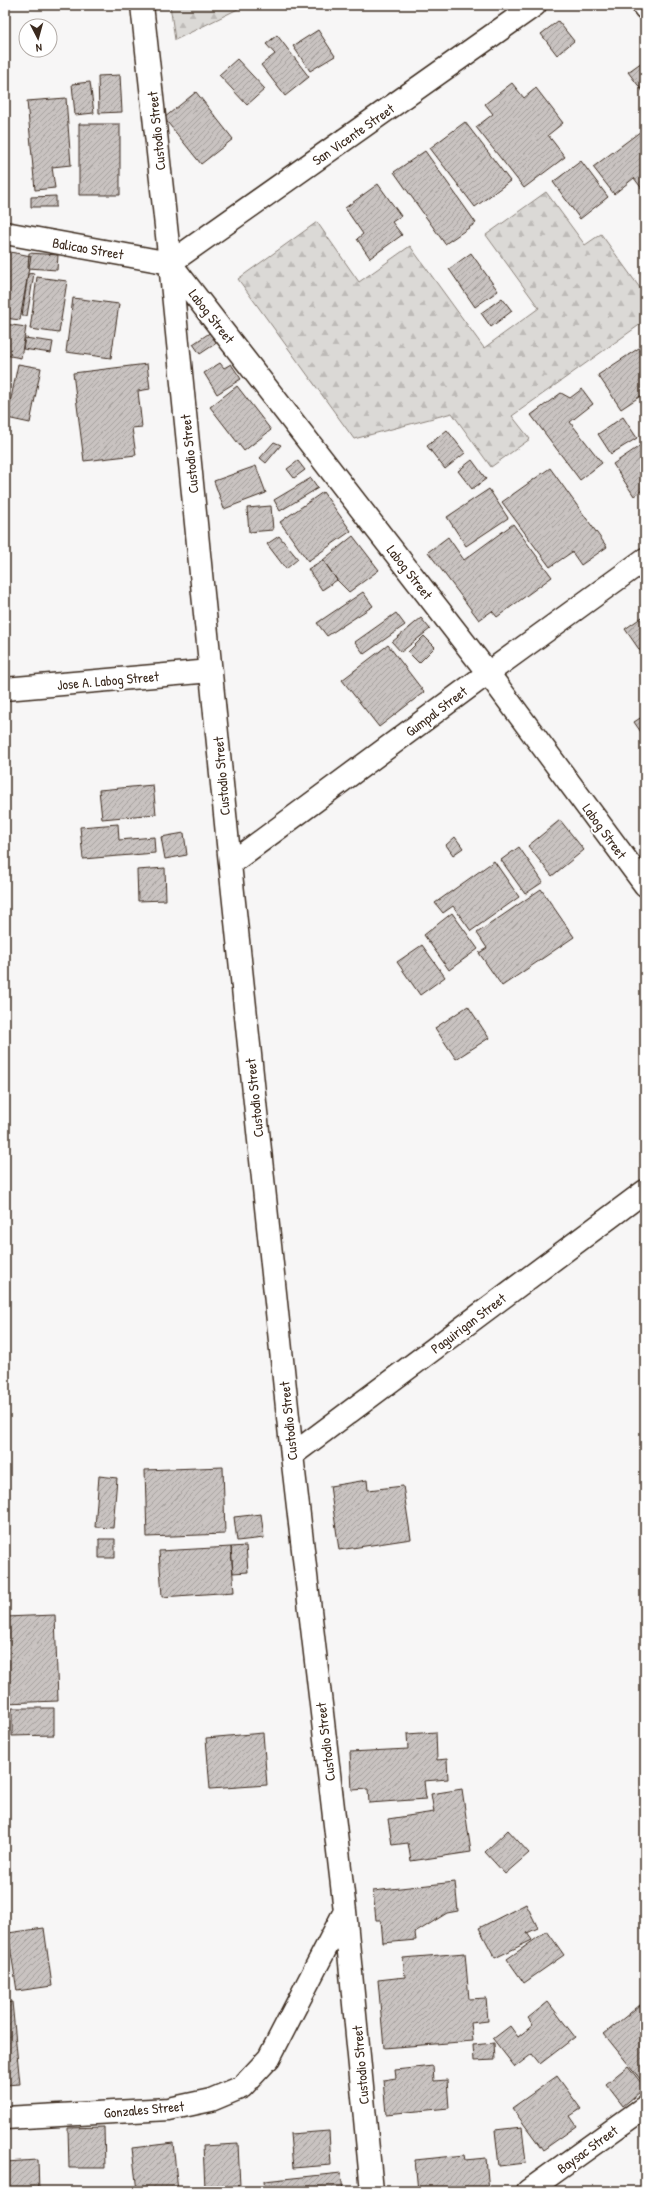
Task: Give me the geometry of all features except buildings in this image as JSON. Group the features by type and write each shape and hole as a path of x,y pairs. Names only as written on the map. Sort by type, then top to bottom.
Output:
{"street":[{"name":"Custodio Street","path":"142,5 170,263 230,864 292,1455 345,1911 372,2191"},
{"name":"San Vicente Street","path":"170,263 535,5"},
{"path":"642,5 645,8"},
{"name":"Balicao Street","path":"5,233 170,263"},
{"name":"Labog Street","path":"170,263 488,673 645,885"},
{"name":"Gumpal Street","path":"230,864 645,559"},
{"name":"Jose A. Labog Street","path":"5,689 211,671"},
{"name":"Paguirigan Street","path":"292,1455 645,1191"},
{"name":"Gonzales Street","path":"5,2118 169,2110 211,2100 242,2087 269,2058 345,1911"},
{"name":"Baysac Street","path":"528,2191 645,2107"}],"green space":[{"path":"170,5 246,5 175,40"},
{"path":"546,192 585,245 601,234 645,295 645,321 512,416 530,439 491,467 452,413 354,439 238,279 317,222 359,282 410,246 484,348 539,308 486,235"}]}
